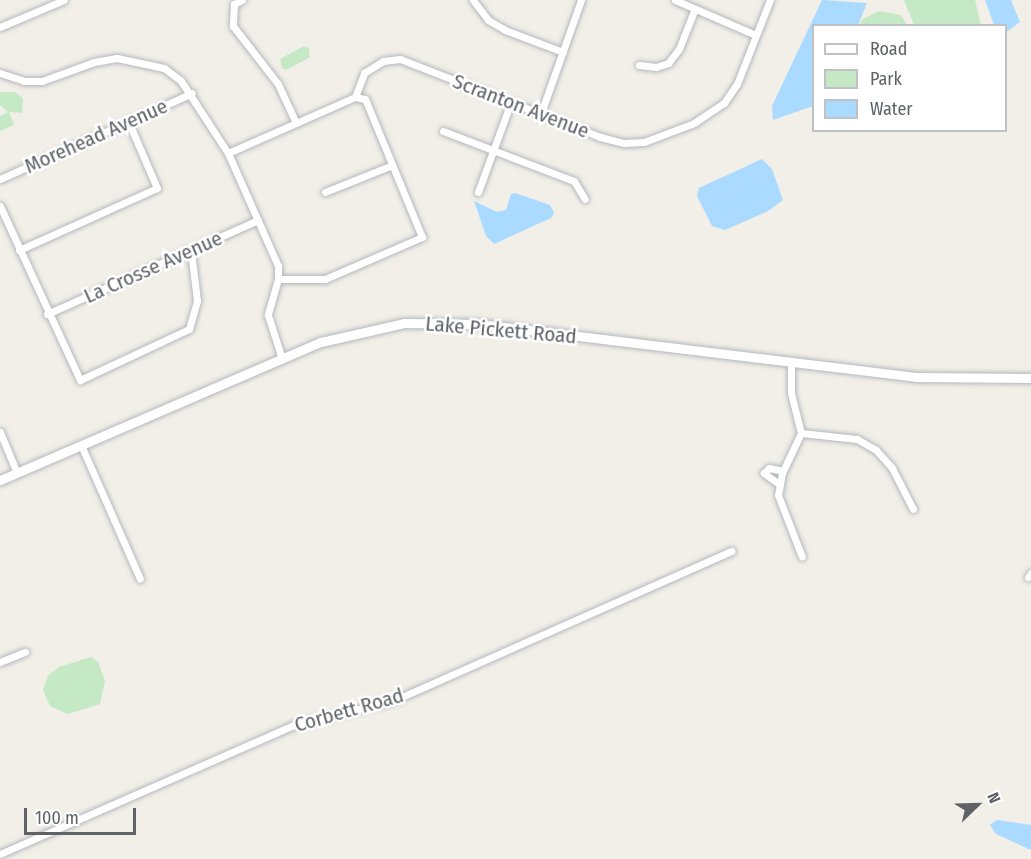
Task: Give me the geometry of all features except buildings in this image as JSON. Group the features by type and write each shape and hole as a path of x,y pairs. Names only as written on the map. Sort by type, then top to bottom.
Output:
{"main road":[{"name":"Lake Pickett Road","path":"0,480 282,359 357,331 433,321 936,379 1031,378"}],"street":[{"path":"0,27 64,0"},
{"path":"242,0 234,4 233,26 278,84 296,123"},
{"path":"473,0 488,20 505,30 563,52"},
{"path":"541,113 581,0"},
{"path":"675,0 694,11 756,35"},
{"name":"Scranton Avenue","path":"355,97 364,73 383,61 400,59 624,143 660,138 694,123 724,103 737,84 770,0"},
{"path":"639,65 656,68 668,63 679,49 694,11"},
{"path":"0,73 24,81 42,81 94,62 117,58 164,68 192,93 228,153 278,266 278,279 268,315 282,359"},
{"name":"Morehead Avenue","path":"0,179 192,93"},
{"path":"228,153 355,97 364,99 422,237 325,279 278,279"},
{"path":"478,192 511,102"},
{"path":"19,250 157,188 129,123"},
{"path":"444,131 574,182 585,199"},
{"path":"325,192 392,165"},
{"path":"0,206 47,314 80,380 189,329 197,301 191,251"},
{"name":"La Crosse Avenue","path":"47,314 258,220"},
{"path":"791,363 791,393 801,434 783,471 779,484 779,500 802,557"},
{"path":"0,432 17,473"},
{"path":"801,434 858,439 876,450 891,468 913,509"},
{"path":"81,446 140,579"},
{"path":"779,484 764,473 772,467 783,471"},
{"name":"Corbett Road","path":"0,854 294,725 395,700 732,552"},
{"path":"0,662 25,652"}],"green space":[{"path":"904,0 975,0 981,24 914,24"},
{"path":"879,11 901,15 906,24 860,24 861,20"},
{"path":"304,46 309,48 310,57 286,70 282,68 280,59"},
{"path":"0,92 15,92 23,98 22,113 9,112 14,125 0,131 0,116 8,112 0,105"},
{"path":"91,657 98,662 105,681 100,704 68,714 50,706 43,690 48,676 59,667"}],"water":[{"path":"822,0 867,3 858,24 812,24 812,106 773,120 772,106"},
{"path":"985,0 1011,0 1020,22 1007,31 1007,24 994,24"},
{"path":"762,159 772,169 783,200 768,211 725,230 712,226 697,196 699,188"},
{"path":"515,193 550,205 554,213 551,218 494,244 486,236 474,201 497,212 506,210 511,194"},
{"path":"997,820 1031,825 1031,850 996,834 990,825"}]}
